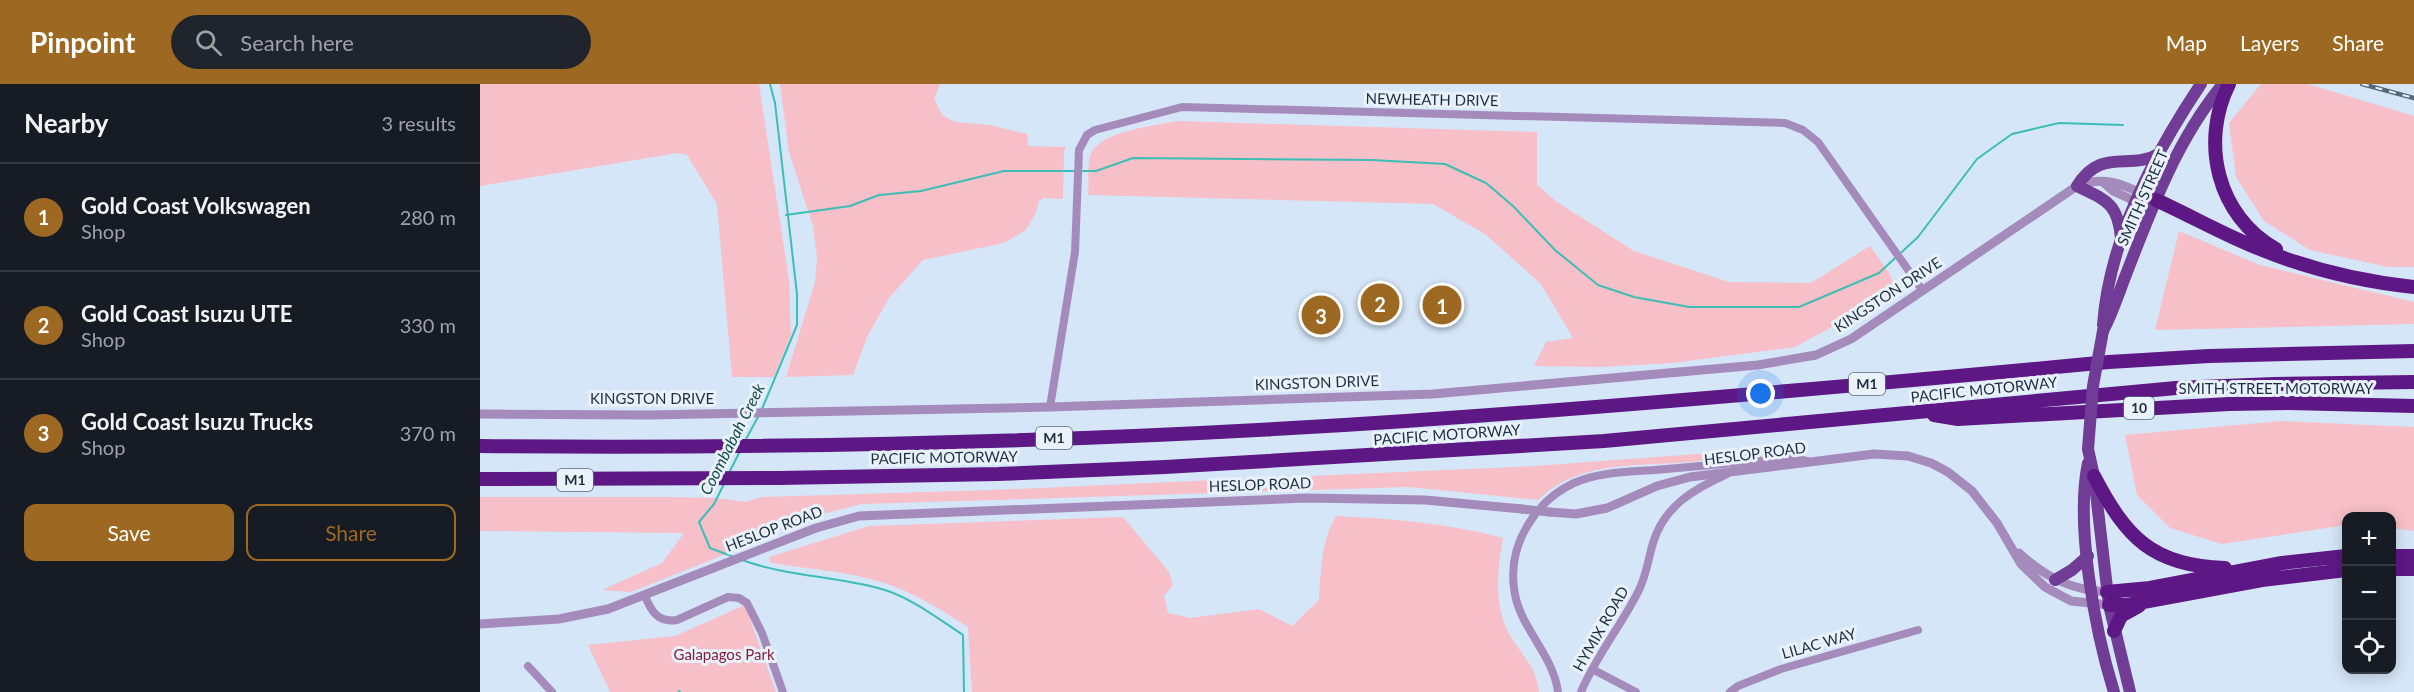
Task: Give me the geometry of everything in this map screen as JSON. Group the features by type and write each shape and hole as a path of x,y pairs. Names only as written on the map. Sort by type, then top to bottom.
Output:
{"highway":[{"path":"2229,84 2219,106 2215,125 2216,162 2222,186 2232,208 2247,227 2294,262"},
{"path":"2154,204 2294,262 2349,277 2414,287"},
{"name":"PACIFIC MOTORWAY","path":"480,446 788,445 997,440 1404,421 1933,379 2109,362 2209,356 2414,351"},
{"name":"PACIFIC MOTORWAY","path":"480,479 779,478 998,474 1418,453 1604,441 1923,413 1973,405 2176,388 2286,383 2414,382"},
{"name":"SMITH STREET MOTORWAY","path":"1923,413 1958,419 2218,404 2414,406"},
{"path":"2094,476 2116,516 2132,535 2152,550 2175,561 2194,566 2246,568"},
{"path":"2108,598 2246,568 2342,556"},
{"path":"2396,556 2414,556"},
{"path":"2396,569 2414,569"},
{"path":"2114,631 2124,613 2152,601 2262,580 2342,570"},
{"path":"2108,598 2152,601"}],"main road":[{"name":"SMITH STREET","path":"2114,692 2093,598 2088,556 2084,482 2093,386 2103,332 2104,310 2122,242 2139,197 2160,153 2201,84"},
{"name":"SMITH STREET","path":"2103,332 2154,204 2194,126 2223,84"},
{"path":"2122,242 2120,222 2114,208 2101,197 2077,186 2085,174 2102,164 2146,160 2160,153"},
{"name":"SMITH STREET","path":"2088,454 2094,476 2108,598 2130,692"},
{"path":"2055,580 2078,566 2088,556"}],"street":[{"name":"NEWHEATH DRIVE","path":"1050,407 1075,252 1077,160 1082,142 1095,130 1182,107 1785,123 1803,130 1818,142 1923,291"},
{"name":"KINGSTON DRIVE","path":"480,414 696,414 1050,407 1433,394 1758,365 1816,355 1851,339 2077,186 2092,182 2117,182 2154,204"},
{"name":"HESLOP ROAD","path":"480,624 559,619 608,609 833,522 873,515 1238,501 1376,499 1434,501 1576,514 1626,502 1671,481 1701,475 1874,454 1908,456 1931,463 1948,472 1972,491 2012,547 2021,564 2045,587 2063,598 2108,598"},
{"name":"HYMIX ROAD","path":"1558,692 1549,662 1529,632 1520,612 1513,576 1523,532 1553,495 1575,483 1606,475 1792,458 1814,462"},
{"name":"HYMIX ROAD","path":"1581,692 1592,669 1639,590 1653,542 1667,514 1681,499 1697,488 1729,473"},
{"name":"HESLOP ROAD","path":"2012,547 2055,580 2093,598"},
{"path":"645,596 656,616 670,621 728,597 739,598 747,603 762,633 783,692"},
{"name":"LILAC WAY","path":"1730,692 1738,686 1781,669 1918,630"},
{"path":"528,666 552,692"},
{"path":"1592,669 1636,692"}],"green space":[{"path":"480,84 759,84 789,280 791,335 774,377 732,377 717,204 687,155 677,153 480,186"},
{"path":"780,84 940,84 934,99 942,115 955,122 989,125 1027,134 1028,146 1066,147 1063,199 1044,198 1039,201 1026,230 1004,243 923,260 889,298 867,337 853,375 786,377 815,282 817,258 813,226 789,152"},
{"path":"2261,84 2308,84 2414,116 2414,267 2388,267 2310,250 2264,221 2236,177 2229,123"},
{"path":"1177,121 1537,132 1537,185 1557,202 1634,251 1729,282 1811,283 1870,246 1891,276 1894,290 1795,347 1672,363 1602,367 1534,366 1546,342 1573,338 1541,284 1485,234 1433,204 1088,195 1090,157 1103,141 1128,131"},
{"path":"2179,231 2260,265 2414,302 2414,324 2155,330"},
{"path":"2282,421 2414,427 2414,531 2396,529 2396,512 2342,512 2342,526 2222,544 2170,528 2137,495 2125,435"},
{"path":"1764,449 1765,456 1621,466 1585,473 1568,479 1538,500 1409,487 862,504 803,519 726,554 631,592 602,590 662,563 684,533 480,531 480,497 666,497 716,498 745,502 762,497 992,490 1535,466"},
{"path":"1336,516 1420,522 1503,538 1498,577 1502,615 1512,639 1533,670 1539,692 972,692 968,627 893,586 854,575 771,563 769,557 869,526 1123,517 1169,572 1173,585 1164,596 1168,613 1190,618 1259,609 1292,626 1319,600 1321,567 1327,536"},
{"name":"Galapagos Park","path":"745,605 776,692 610,692 588,645 675,636"}],"waterway":[{"name":"Coombabah Creek","path":"762,409 797,325 797,294 775,103 770,84"},
{"path":"786,215 850,206 879,195 921,191 1004,171 1096,171 1133,158 1372,160 1445,164 1486,183 1513,206 1555,250 1598,285 1634,297 1689,307 1799,307 1879,273 1918,237 1977,159 2012,134 2059,123 2123,125"},
{"name":"Coombabah Creek","path":"745,441 758,417"},
{"name":"Coombabah Creek","path":"729,473 740,451"},
{"name":"Coombabah Creek","path":"724,484 714,504 699,522 710,548 734,557"},
{"name":"Coombabah Creek","path":"742,560 792,573 878,588 901,596 922,608 963,635 964,692"}],"railway":[{"path":"2362,84 2414,98"}],"place":[{"name":"Gold Coast Isuzu UTE","path":"1380,303"},
{"name":"Gold Coast Volkswagen","path":"1442,305"},
{"name":"Gold Coast Isuzu Trucks","path":"1321,315"}]}
